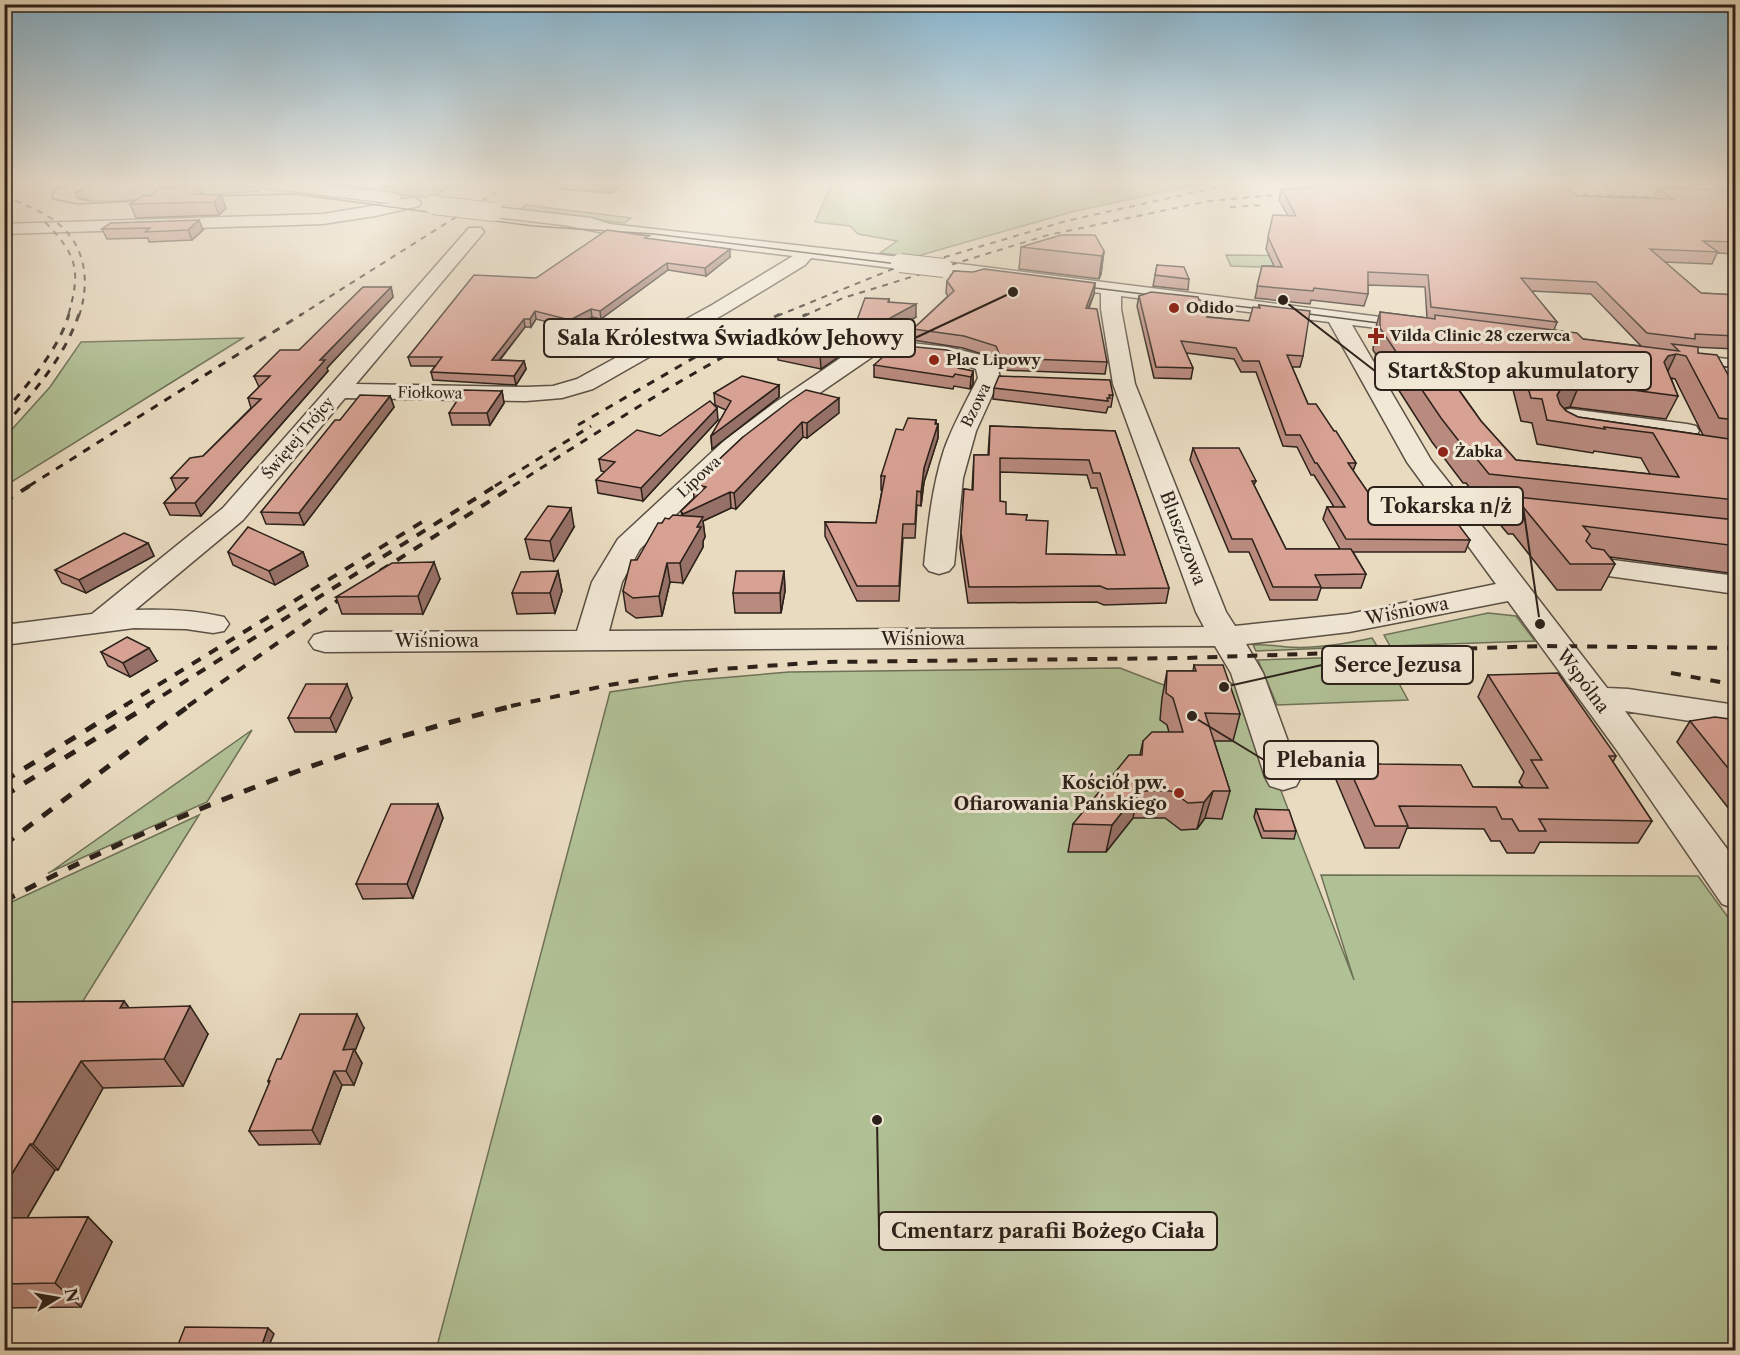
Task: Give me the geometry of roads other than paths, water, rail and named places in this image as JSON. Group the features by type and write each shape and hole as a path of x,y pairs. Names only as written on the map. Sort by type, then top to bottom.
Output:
{"street":[{"name":"Świętej Trójcy","path":"101,622 233,514 463,246"},
{"path":"767,246 1440,329"},
{"name":"Fiołkowa","path":"338,392 526,394 568,390 585,384 719,309 798,261 807,251"},
{"name":"Bluszczowa","path":"1111,289 1114,383 1211,612 1227,636 1246,673 1283,777"},
{"name":"Wspólna","path":"1338,317 1408,444 1597,699 1736,893"},
{"name":"Lipowa","path":"590,641 608,582 628,545 734,445 781,409 860,356 1002,377"},
{"path":"1660,357 1736,367"},
{"name":"Bzowa","path":"939,565 943,512 949,475 965,429 1002,377"},
{"path":"1452,506 1575,520"},
{"path":"1590,566 1736,585"},
{"name":"Wiśniowa","path":"325,642 1227,636 1348,622 1500,592 1516,592"},
{"path":"6,636 101,622 159,617 213,624"},
{"path":"1597,699 1628,700 1736,717"}],"tram line":[{"path":"753,246 971,273"},
{"path":"1079,286 1159,296"},
{"path":"1195,301 1269,310"},
{"path":"1293,312 1394,325"},
{"path":"1707,365 1736,368"}],"railway":[{"path":"65,246 74,265 75,275 75,287 68,316"},
{"path":"77,246 82,259 85,287 79,316"},
{"path":"299,316 410,246"},
{"path":"898,271 981,246"},
{"path":"804,316 843,298 1011,246"},
{"path":"777,316 905,264"},
{"path":"4,412 50,354 69,314"},
{"path":"4,426 57,360 79,314"},
{"path":"29,486 302,314"},
{"path":"578,425 697,356 780,314"},
{"path":"513,486 694,373 807,314"},
{"path":"495,486 591,426"},
{"path":"4,502 31,485"},
{"path":"146,706 497,485"},
{"path":"380,571 515,485"},
{"path":"124,706 422,522"},
{"path":"188,706 350,592"},
{"path":"511,706 609,685 665,676 721,669 825,662 1186,658 1541,646 1736,648"},
{"path":"1671,673 1736,685"},
{"path":"4,781 127,705"},
{"path":"4,796 149,705"},
{"path":"4,845 190,705"},
{"path":"4,901 127,841 255,787 385,742 517,705"}],"place":[{"name":"Sala Królestwa Świadków Jehowy","path":"1013,292"},
{"name":"Start&Stop akumulatory","path":"1283,300"},
{"name":"Odido","path":"1174,308"},
{"name":"Vilda Clinic 28 czerwca","path":"1376,336"},
{"name":"Plac Lipowy","path":"934,360"},
{"name":"Żabka","path":"1443,452"},
{"name":"Tokarska n/ż","path":"1540,624"},
{"name":"Serce Jezusa","path":"1224,687"},
{"name":"Plebania","path":"1192,716"},
{"name":"Kościół pw. Ofiarowania Pańskiego","path":"1179,793"},
{"name":"Cmentarz parafii Bożego Ciała","path":"877,1120"}]}
